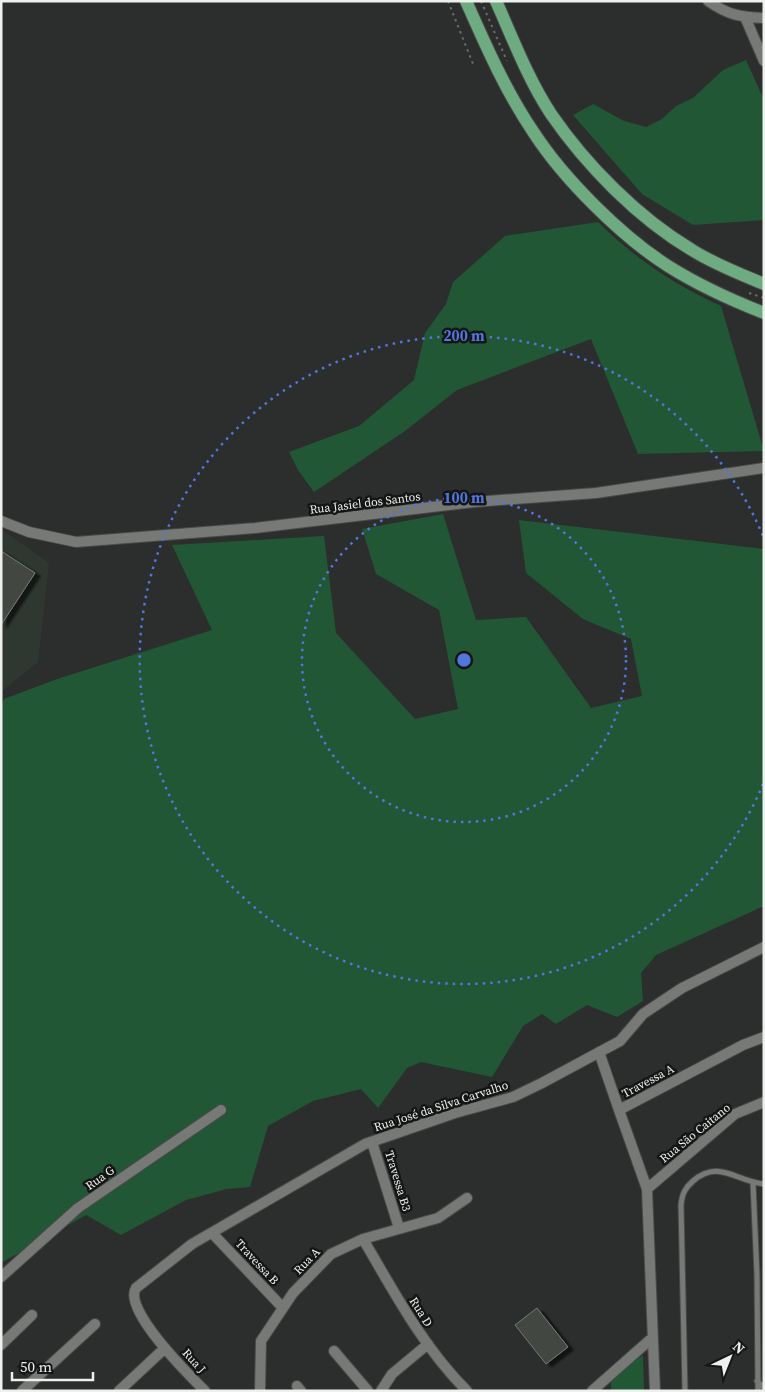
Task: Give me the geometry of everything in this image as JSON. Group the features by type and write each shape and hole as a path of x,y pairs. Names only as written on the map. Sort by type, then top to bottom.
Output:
{"main road":[{"path":"466,1 510,94 534,134 560,168 587,197 621,229 668,266 705,287 764,312"},
{"path":"496,1 532,80 550,112 598,171 627,201 656,225 692,250 764,284"}],"street":[{"path":"708,1 723,12 745,17 764,18"},
{"path":"745,17 764,60"},
{"name":"Rua Jasiel dos Santos","path":"1,521 29,532 76,542 255,528 474,502 596,493 764,468"},
{"name":"Rua José da Silva Carvalho","path":"165,1348 147,1327 134,1300 134,1291 192,1244 365,1144 455,1112 513,1097 620,1040 643,1014 678,991 764,947"},
{"name":"Travessa A","path":"655,1391 647,1189 619,1110 735,1049 764,1037"},
{"path":"599,1052 619,1110"},
{"name":"Rua São Caitano","path":"647,1189 735,1114 764,1102"},
{"name":"Rua G","path":"1,1277 78,1208 221,1110"},
{"name":"Travessa B3","path":"372,1142 399,1228"},
{"name":"Rua A","path":"260,1391 261,1341 293,1293 331,1254 363,1239 438,1218 467,1198"},
{"name":"Travessa B","path":"212,1232 284,1308"},
{"name":"Rua D","path":"363,1239 417,1330 452,1376 467,1391"},
{"path":"1,1344 32,1315"},
{"path":"22,1391 95,1324"},
{"path":"592,1391 604,1386 652,1338"},
{"path":"381,1391 392,1374 428,1344"},
{"path":"118,1391 165,1348"},
{"name":"Rua J","path":"165,1348 205,1391"},
{"path":"334,1351 368,1391"}],"lane":[{"path":"685,1391 681,1205 683,1192 686,1186 696,1178 714,1170 753,1183 764,1184"},
{"path":"753,1183 758,1275 758,1391"},
{"path":"757,1380 764,1388"}],"path":[{"path":"448,1 473,64"}],"shaded area":[{"path":"1,529 49,563 38,662 1,692"}],"green space":[{"path":"746,60 764,100 764,220 693,225 642,194 573,115 593,104 624,121 646,127 662,119 676,106 693,98 723,70"},
{"path":"598,222 656,270 687,289 721,306 764,451 638,454 591,339 457,390 405,431 314,492 298,470 289,452 359,426 414,380 425,333 446,304 453,282 505,236"},
{"path":"443,514 476,620 526,617 591,708 642,696 631,639 583,619 526,573 519,520 764,549 764,906 656,955 641,973 643,1001 617,1017 587,1005 556,1024 542,1014 523,1026 492,1077 421,1062 407,1068 378,1108 361,1089 313,1101 268,1126 250,1187 227,1189 186,1200 121,1235 86,1215 1,1263 1,708 4,699 57,679 212,630 172,545 324,536 336,633 415,719 458,709 439,610 376,574 362,529"},
{"path":"643,1355 644,1391 611,1391 611,1376"}],"building":[{"path":"1,551 35,573 1,625"},
{"path":"537,1308 568,1347 546,1364 515,1325"}]}
